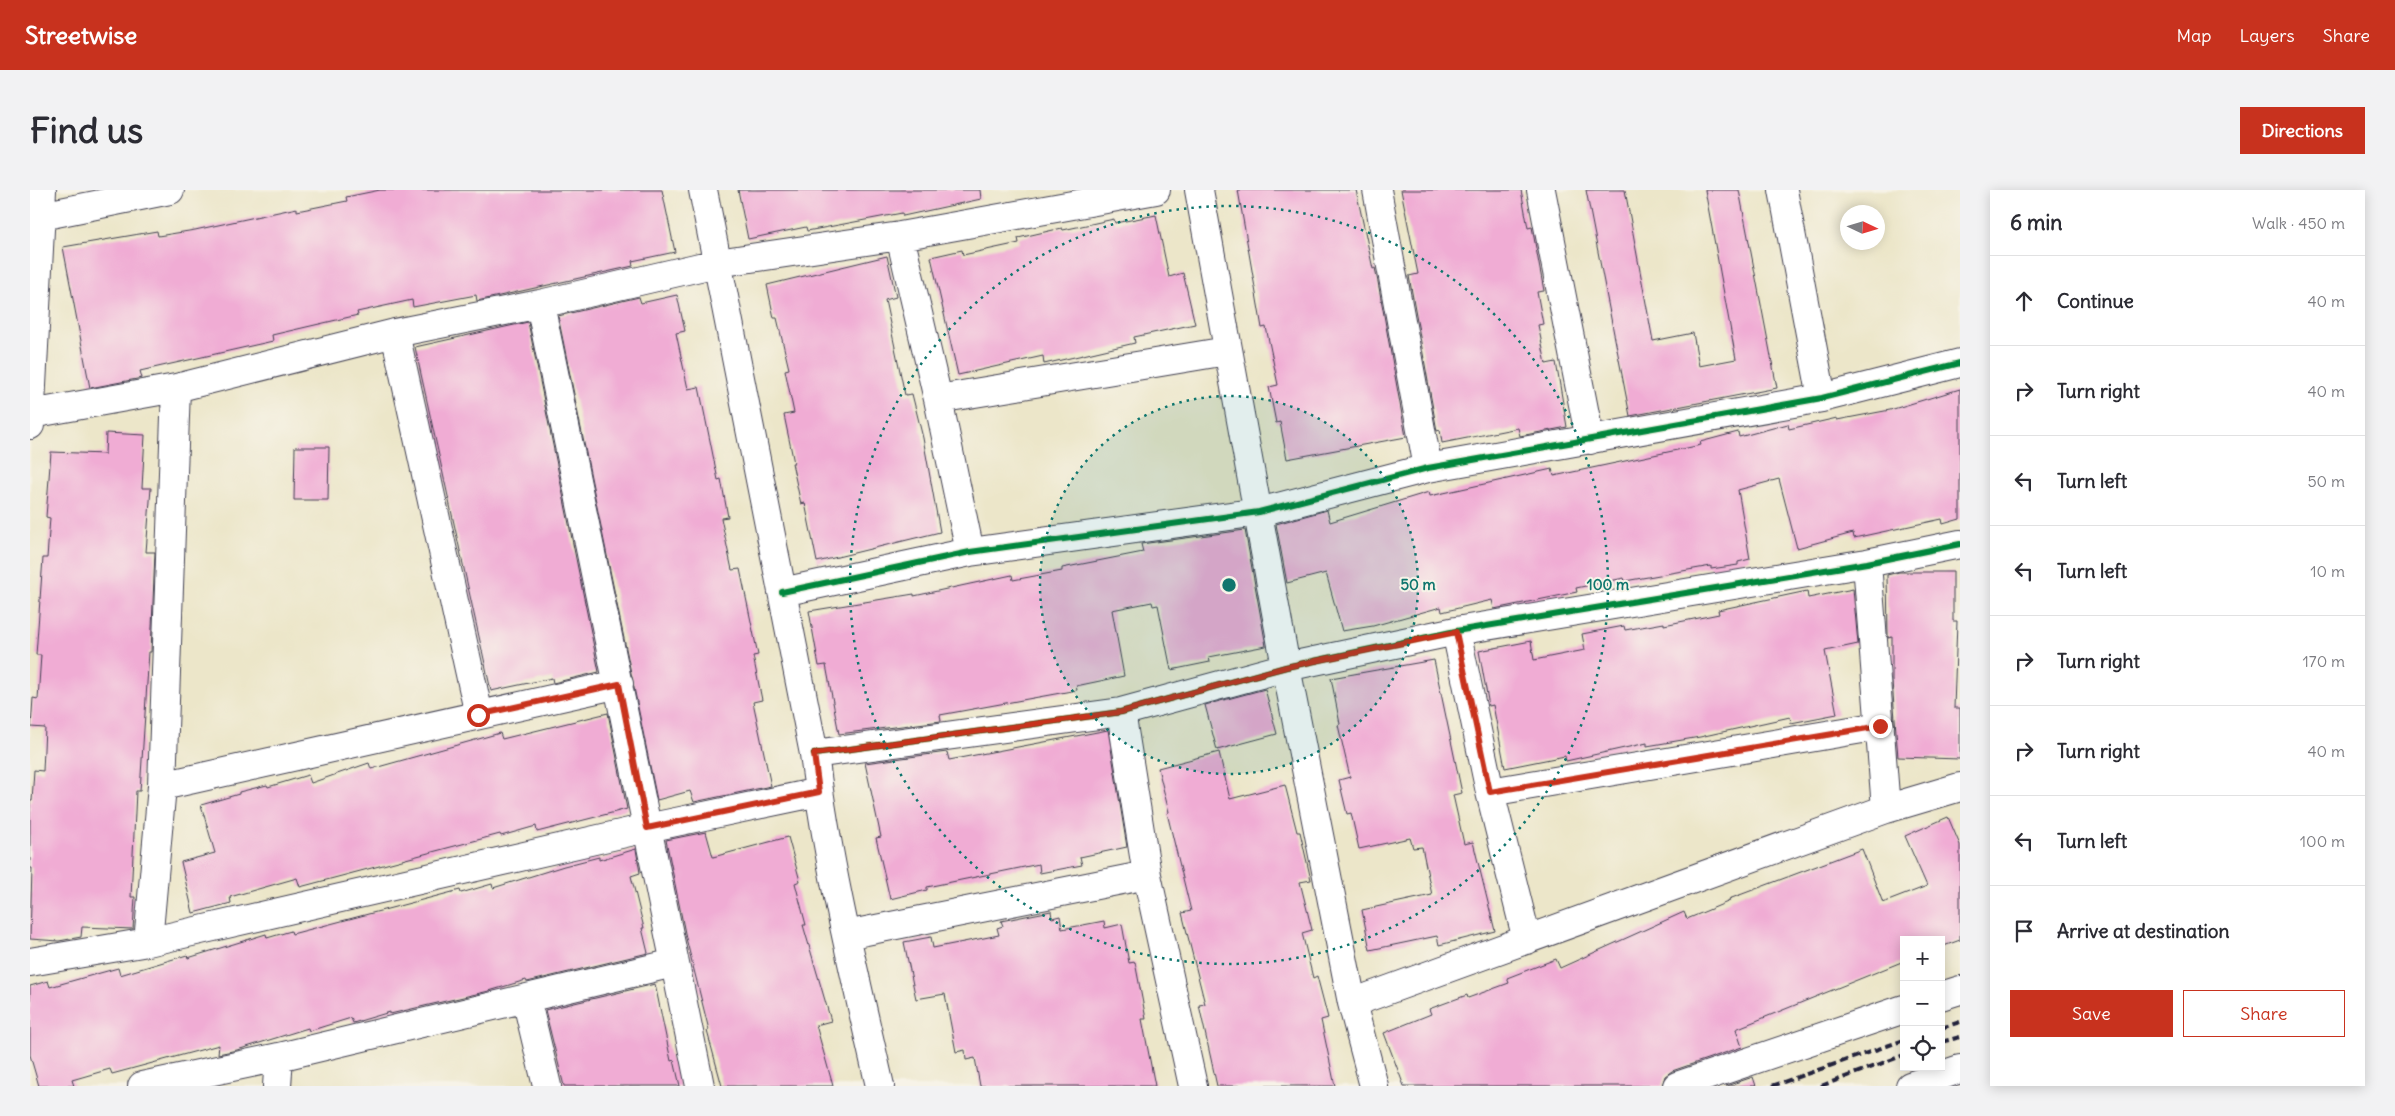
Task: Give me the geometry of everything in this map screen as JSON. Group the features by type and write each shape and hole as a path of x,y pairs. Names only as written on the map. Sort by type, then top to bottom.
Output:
{"street":[{"path":"170,190 42,203 30,420 176,388 395,333 540,304 717,263 900,236 1156,190"},
{"path":"703,190 814,754 819,792 846,935 880,1086"},
{"path":"1199,190 1286,667 1352,1002 1374,1086"},
{"path":"1377,190 1428,468"},
{"path":"1541,190 1590,440"},
{"path":"1783,190 1822,398"},
{"path":"900,236 938,399 970,552"},
{"path":"540,304 700,1086"},
{"path":"395,333 478,715"},
{"path":"938,399 1227,351"},
{"path":"782,592 970,552 1259,512 1428,468 1822,398 1960,364"},
{"path":"148,942 162,786 176,388"},
{"path":"814,754 1121,712 1286,667 1456,632 1867,563 1960,544"},
{"path":"1867,563 1886,809"},
{"path":"1456,632 1490,792 1527,940"},
{"path":"162,786 619,684"},
{"path":"1121,712 1147,875 1194,1086"},
{"path":"1490,792 1880,726"},
{"path":"1352,1002 1886,809 1960,788"},
{"path":"30,962 148,942 647,828 819,792"},
{"path":"846,935 1147,875"},
{"path":"142,1086 279,1057 674,963"},
{"path":"1945,995 1960,990"},
{"path":"526,998 547,1086"},
{"path":"1677,1086 1900,1010"},
{"path":"277,1086 279,1057"},
{"path":"1910,1086 1960,1069"}],"building":[{"path":"380,190 662,190 675,252 632,261 633,266 477,301 476,295 413,307 412,300 357,312 358,315 272,335 273,341 140,371 142,378 90,388 63,247 157,231 158,236 195,230 297,208 297,211 347,201 346,197"},
{"path":"738,190 980,190 981,199 903,216 902,213 807,231 806,227 748,239"},
{"path":"1238,190 1356,190 1373,269 1375,268 1378,282 1406,437 1287,459 1280,422 1276,423 1269,387 1278,385 1266,327 1262,328"},
{"path":"1401,190 1521,190 1528,228 1532,227 1544,291 1537,292 1543,324 1538,325 1546,364 1556,362 1567,427 1520,436 1518,428 1442,443 1440,430 1437,431 1409,276 1418,274"},
{"path":"1586,190 1625,190 1653,341 1693,333 1699,366 1736,359 1705,190 1739,190 1777,388 1630,416"},
{"path":"1156,215 1169,277 1183,273 1195,324 1134,337 1135,343 1044,364 1043,356 958,375 931,257 962,250 963,255 1019,243 1018,238 1062,228 1063,230 1114,219 1115,223"},
{"path":"887,256 896,297 885,300 905,395 912,394 923,438 940,532 817,562 805,503 801,504 792,463 794,463 784,415 794,413 785,370 789,369 777,318 774,318 767,285"},
{"path":"677,295 685,331 676,333 688,389 699,387 718,480 721,479 728,517 721,518 732,570 740,569 758,655 753,656 762,700 753,702 771,786 694,802 690,791 657,800 558,316 639,297 641,303"},
{"path":"528,322 599,672 553,683 552,678 491,691 415,347"},
{"path":"1960,389 1960,519 1943,524 1942,519 1854,538 1853,533 1797,548 1779,479 1738,490 1750,559 1738,562 1738,565 1711,569 1711,566 1625,581 1624,578 1576,588 1577,592 1494,609 1492,600 1442,612 1441,607 1373,626 1342,631 1326,573 1287,583 1276,524 1327,510 1330,522 1429,492 1430,496 1552,469 1554,476 1701,445 1700,442 1738,432 1739,437 1788,424 1789,429 1837,418 1837,420 1890,410"},
{"path":"106,433 145,435 142,488 151,488 146,552 155,552 151,652 149,652 140,791 136,791 131,897 135,897 133,929 82,927 81,937 59,941 30,939 32,868 30,868 30,801 32,801 34,770 43,771 45,728 31,727 33,698 38,699 41,655 36,655 43,558 47,558 50,518 46,517 51,452 105,454"},
{"path":"295,447 329,447 328,500 294,500"},
{"path":"1245,530 1266,646 1209,657 1210,662 1171,670 1158,605 1153,606 1152,602 1112,610 1124,676 1076,686 1077,690 940,715 941,721 839,734 826,665 819,666 809,611 914,594 914,596 1012,575 1013,580 1062,571 1062,568 1143,552 1141,544"},
{"path":"1899,572 1953,572 1953,621 1957,621 1954,708 1960,708 1960,759 1898,757 1892,681 1892,637 1888,638 1887,575"},
{"path":"1853,589 1858,644 1825,651 1837,714 1791,723 1790,717 1700,737 1647,746 1647,743 1566,761 1565,756 1505,768 1493,705 1489,706 1479,651 1531,641 1534,660 1585,650 1582,634 1624,626 1625,630 1664,623 1664,625 1719,614 1718,610 1807,591 1808,598"},
{"path":"1434,660 1462,793 1453,795 1464,844 1473,842 1495,931 1439,945 1437,936 1370,950 1362,910 1432,895 1422,847 1413,848 1410,838 1359,849 1351,813 1347,814 1339,780 1350,777 1338,725 1340,724 1331,678"},
{"path":"1265,689 1277,734 1217,750 1205,705"},
{"path":"608,713 627,809 537,832 536,826 501,836 500,834 300,887 297,878 230,897 231,903 193,913 181,862 215,853 201,805 239,794 239,792 267,785 268,787 308,775 311,783 369,763 371,769 500,733 502,739"},
{"path":"1108,730 1127,847 1080,857 1082,865 1040,873 1039,864 927,887 927,890 890,899 876,838 881,837 865,763 947,752 949,760"},
{"path":"1219,752 1230,799 1285,785 1297,832 1300,832 1311,880 1300,882 1312,930 1302,933 1313,978 1317,976 1328,1018 1321,1020 1335,1086 1217,1086 1199,1005 1205,1004 1182,913 1191,911 1158,768"},
{"path":"1948,817 1960,845 1960,940 1945,946 1945,936 1900,936 1900,963 1736,1029 1742,1047 1672,1071 1665,1076 1662,1086 1404,1086 1384,1033 1431,1014 1429,1009 1467,995 1468,998 1509,983 1507,978 1556,959 1560,968 1684,912 1687,919 1730,901 1729,899 1862,849 1883,903 1927,886 1905,836"},
{"path":"706,832 713,857 788,837 800,881 795,883 806,925 803,925 831,1021 816,1025 833,1086 722,1086 707,1031 709,1030 686,938 666,840"},
{"path":"636,849 640,873 631,876 648,953 527,982 526,980 489,991 390,1014 390,1012 353,1023 351,1018 309,1031 308,1028 237,1050 218,1054 219,1045 112,1074 110,1069 72,1080 74,1086 39,1086 30,1055 30,986 48,981 50,987 118,968 120,975 187,955 188,958 266,934 267,938 291,931 292,934 460,890 461,893 492,884 493,888 564,866 599,857 599,860"},
{"path":"1051,911 1052,918 1060,916 1062,929 1104,921 1105,928 1122,924 1129,963 1135,962 1146,1019 1142,1019 1155,1086 980,1086 975,1058 966,1060 965,1050 956,1052 945,994 916,999 904,942 931,937 933,948 999,935 997,928 1003,926 1001,921"},
{"path":"655,984 671,1061 674,1060 680,1086 564,1086 545,1010"},
{"path":"1753,1077 1756,1086 1726,1086"}],"railway":[{"path":"1945,1027 1960,1022"},
{"path":"1945,1041 1960,1037"},
{"path":"1772,1086 1900,1041"},
{"path":"1821,1086 1900,1056"}],"cycle path":[{"path":"782,592 970,552 1259,512 1428,468 1822,398 1960,363"},
{"path":"814,754 1121,712 1286,667 1456,631 1867,563 1960,544"}],"route":[{"path":"478,715 619,684 647,828 819,792 814,754 1121,712 1286,667 1456,632 1490,792 1880,726"}]}
